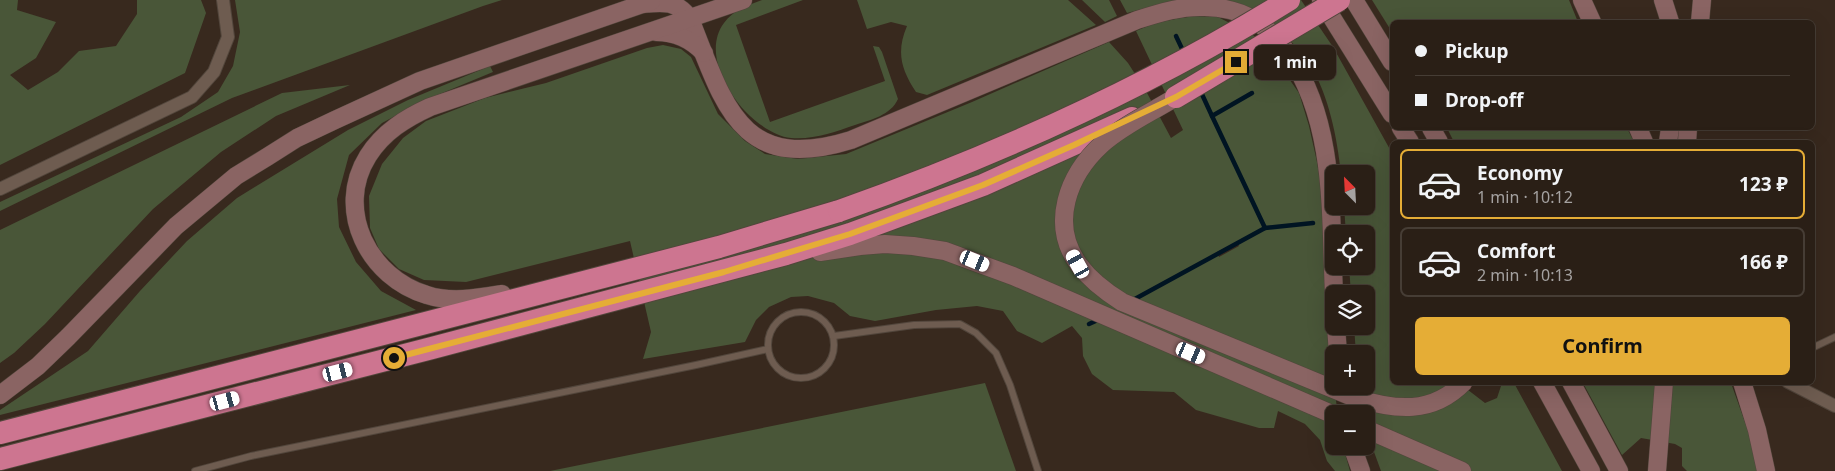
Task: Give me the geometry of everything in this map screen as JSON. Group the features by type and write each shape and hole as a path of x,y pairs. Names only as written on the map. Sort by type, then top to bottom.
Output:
{"highway":[{"path":"0,433 785,228 907,187 978,159 1115,96 1206,48 1289,0"},
{"path":"0,459 724,272 850,234 983,185 1074,145 1176,97 1351,0"}],"main road":[{"path":"690,19 689,9 691,0"},
{"path":"1321,0 1390,111"},
{"path":"1351,0 1390,59"},
{"path":"1582,0 1591,20"},
{"path":"1663,0 1669,20"},
{"path":"1700,20 1702,0"},
{"path":"0,395 38,366 189,216 236,176 297,138 420,81 647,2 668,2 685,11 727,106 738,122 765,143 782,148 817,149 858,138 1137,20 1158,13 1193,8 1222,8 1256,20 1270,31 1281,44 1304,80 1312,100 1324,144 1333,285"},
{"path":"606,276 464,299 428,296 397,281 383,270 373,258 365,245 359,228 356,192 360,175 368,156 380,140 411,116 451,99 736,3"},
{"path":"704,54 703,40 706,27 714,17 736,3"},
{"path":"652,32 682,37 696,44 704,54"},
{"path":"1176,97 1104,142 1091,155 1072,182 1065,201 1065,234 1078,264 1088,275 1105,291 1122,302 1355,398 1377,405 1395,408 1414,408 1433,403 1449,395 1461,385"},
{"path":"724,272 831,250 860,246 885,244 945,251 1013,276 1325,411"},
{"path":"1544,385 1591,471"},
{"path":"1573,385 1619,471"},
{"path":"1657,469 1664,385"},
{"path":"1743,385 1757,430 1766,471"},
{"path":"1375,433 1462,471"},
{"path":"1355,455 1361,471"}],"street":[{"path":"0,188 192,97 214,72 228,37 224,0"},
{"path":"1794,385 1835,406"}],"lane":[{"path":"802,311 816,315 827,324 834,336 835,350 830,363 820,373 808,378 794,378 781,372 772,362 768,349 769,335 776,322 788,314 802,311"},
{"path":"834,336 914,325 960,324 976,332 996,353 1010,385 1038,471"},
{"path":"1815,347 1835,337"},
{"path":"195,471 251,456 696,366 768,349"}],"green space":[{"path":"0,0 18,0 17,10 56,22 36,58 10,75 28,90 58,72 79,51 116,46 137,14 137,0 201,0 206,13 185,73 0,165"},
{"path":"235,0 502,0 232,98 0,211 0,202 181,117 218,92 233,66 240,32"},
{"path":"762,0 803,0 736,25 770,122 885,81 873,46 879,47 882,52 898,99 895,105 886,113 874,119 816,137 791,138 775,133 759,123 731,93 721,75 716,56 717,39 728,18 741,8"},
{"path":"857,0 1068,0 1096,25 927,95 916,92 904,68 901,52 907,26 891,22 867,29"},
{"path":"1082,0 1109,0 1117,16 1105,22"},
{"path":"1120,0 1176,0 1127,13"},
{"path":"1226,0 1301,0 1333,47 1390,149 1390,385 1462,385 1485,403 1497,398 1501,385 1515,385 1562,471 1381,471 1375,455 1375,405 1361,405 1360,395 1375,395 1375,345 1355,345 1355,335 1375,335 1375,285 1350,285 1350,275 1375,275 1375,225 1345,225 1345,215 1375,215 1375,165 1340,165 1327,103 1310,64 1297,47 1286,37 1244,6"},
{"path":"1372,0 1569,0 1577,20 1390,20 1390,29"},
{"path":"1194,16 1218,17 1253,35 1273,56 1299,93 1309,126 1323,200 1327,285 1325,285 1325,335 1329,335 1329,345 1325,345 1325,395 1335,395 1337,405 1325,405 1325,455 1320,440 1305,424 1278,411 1274,428 1259,428 1196,410 1174,392 1113,390 1092,374 1083,356 1082,338 1072,326 1042,343 1017,331 1003,311 977,306 936,310 875,321 850,316 834,303 808,296 791,297 769,307 756,320 745,342 643,359 651,332 630,241 466,282 424,280 399,269 379,249 370,228 369,196 382,164 403,138 426,121 485,98 546,83 647,48 663,45 681,49 691,57 718,114 745,141 765,154 798,159 846,154 972,102 1109,42 1128,63 1146,91 1171,138 1183,130 1136,31 1157,23","holes":["1237,242 1239,246 1219,257 1217,252"]},
{"path":"490,66 493,72 423,101 382,123 349,155 337,199 339,227 356,262 381,291 416,310 0,415 0,410 88,351 187,241 237,198 348,130 408,100"},
{"path":"350,85 276,116 221,152 153,209 45,324 14,353 0,363 0,230 282,93"},
{"path":"1448,130 1628,130 1633,140 1453,140"},
{"path":"985,383 1016,471 550,471"},
{"path":"1584,385 1732,385 1751,439 1759,471 1687,471 1682,466 1682,448 1675,444 1641,438 1622,455"},
{"path":"1325,455 1346,455 1350,471 1335,471"}],"waterway":[{"path":"1176,36 1184,53"},
{"path":"1200,90 1212,116"},
{"path":"1252,93 1212,116 1265,228"},
{"path":"1133,300 1265,228 1313,223"},
{"path":"1089,324 1100,319"}],"route":[{"path":"394,358 724,272 850,234 983,185 1074,145 1176,97 1236,62"}]}
